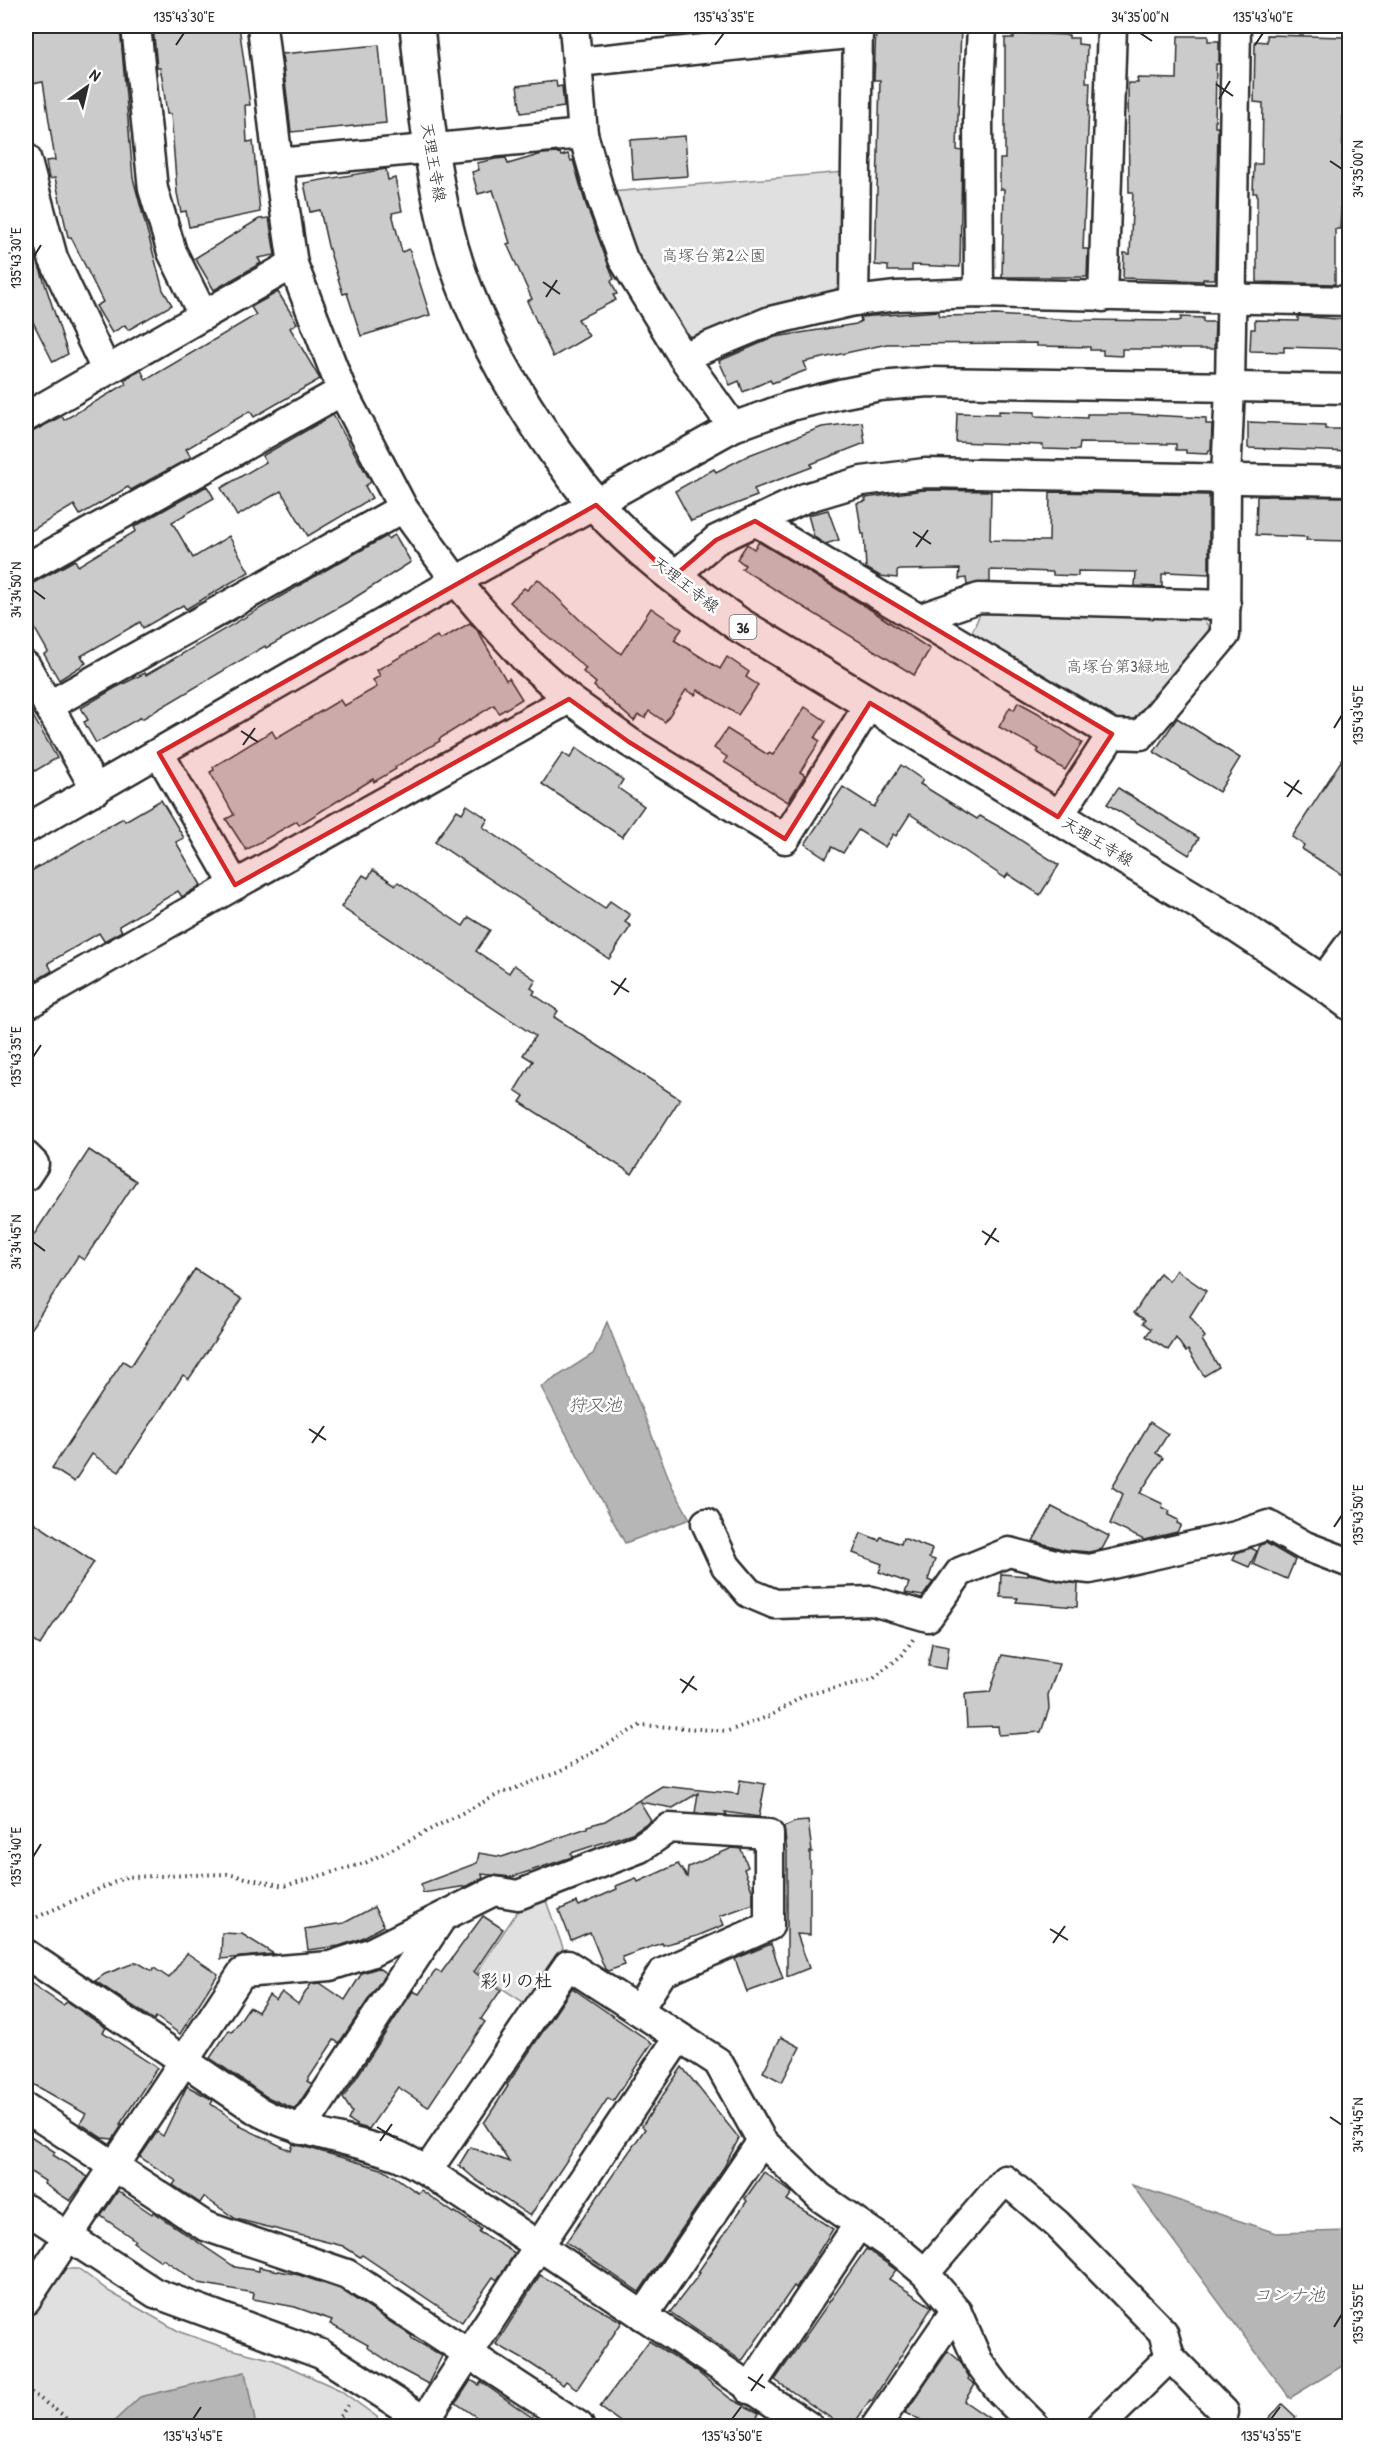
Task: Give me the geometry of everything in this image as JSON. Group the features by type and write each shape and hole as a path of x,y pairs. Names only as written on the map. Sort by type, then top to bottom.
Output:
{"main road":[{"name":"天理王寺線","path":"417,26 430,150 446,230 461,275 478,320 516,392 596,505 674,577 738,624 1230,921 1350,1003"}],"street":[{"path":"136,26 153,189 172,252 203,315"},
{"path":"262,26 278,163 293,264 342,391 403,508 456,582 526,660 569,699 629,742 785,839 870,704"},
{"path":"574,26 583,134 601,197 623,259 683,357 733,427"},
{"path":"979,293 978,114 982,26"},
{"path":"1103,297 1112,26"},
{"path":"755,521 1112,734 1141,735 1226,635 1226,478 1230,387 1236,26"},
{"path":"578,62 858,29 854,302"},
{"path":"278,163 583,134"},
{"path":"26,158 52,258 106,370"},
{"path":"26,417 293,264"},
{"path":"683,357 770,321 854,302 897,296 979,293 1350,301"},
{"path":"26,829 456,582 733,427 791,406 880,386 929,382 1350,389"},
{"path":"26,568 342,391"},
{"path":"674,577 716,540 805,498 862,481 926,473 1350,482"},
{"path":"48,706 403,508"},
{"path":"921,618 979,598 1226,605"},
{"path":"26,666 96,790"},
{"path":"26,1005 235,885 569,699"},
{"path":"1058,817 1112,734"},
{"path":"159,753 235,885"},
{"path":"1322,982 1350,944"},
{"path":"26,1156 34,1164 26,1176"},
{"path":"706,1523 726,1566 749,1593 775,1604 872,1601 928,1617 960,1572 1009,1552 1063,1566 1090,1569 1236,1536 1268,1525 1305,1546 1350,1563"},
{"path":"26,2301 242,1973 330,1966 370,1953 494,1891 518,1895 640,1848 669,1828 769,1834 769,1926 662,1973 638,2010"},
{"path":"301,2130 443,1916"},
{"path":"26,1954 258,2111 301,2130 401,2157 427,2171 807,2427"},
{"path":"427,2171 568,1965 718,2062 762,2141 820,2197 900,2252 925,2273 956,2310 978,2361 1002,2392 1035,2427"},
{"path":"26,2209 155,2293 321,2354 426,2425 468,2353 679,2037"},
{"path":"26,2108 205,2226 347,2274 579,2427"},
{"path":"643,2316 762,2141"},
{"path":"925,2273 1005,2180 1057,2224 1163,2332 1170,2357 1224,2412"},
{"path":"750,2389 858,2224"},
{"path":"876,2427 956,2310"},
{"path":"1100,2427 1170,2357"}],"path":[{"path":"26,1922 126,1877 227,1874 284,1886 365,1863 498,1796 558,1772 641,1725 728,1731 770,1716 805,1695 873,1679 902,1655 928,1617"},
{"path":"26,2389 63,2415 71,2427"},
{"path":"333,2427 354,2396"}],"highlighted area":[{"path":"596,505 673,577 716,540 755,521 1112,734 1058,817 870,703 785,839 629,742 569,699 235,885 159,753"}],"green space":[{"name":"高塚台第2公園","path":"844,172 843,282 829,295 696,337 677,333 640,266 611,192"},
{"name":"高塚台第3緑地","path":"982,609 1203,618 1208,626 1209,635 1138,722 1125,727 970,637"},
{"path":"544,1895 563,1948 526,2004 477,1972 523,1903"},
{"path":"60,2269 79,2269 110,2292 180,2332 223,2347 274,2360 340,2390 377,2417 379,2426 26,2426 26,2321"}],"water":[{"name":"狩又池","path":"607,1322 672,1486 690,1519 625,1543 541,1387 593,1354"},
{"name":"コンナ池","path":"1132,2185 1276,2233 1349,2231 1350,2342 1347,2363 1290,2398"},
{"path":"245,2372 256,2426 109,2426 140,2397"}],"building":[{"path":"28,26 120,26 133,178 163,290 172,305 128,330 125,325 112,333 96,306 103,302 71,237 68,237 55,178 49,179 46,161 55,160 43,82 32,84"},
{"path":"153,26 239,26 250,105 245,105 247,142 253,141 260,212 189,227 186,211 181,212 177,193 171,114 167,114 162,77 160,68 157,68"},
{"path":"876,26 961,26 957,150 962,151 960,267 912,265 912,271 888,271 888,266 875,265 880,80 874,80"},
{"path":"1014,33 1069,35 1069,38 1078,38 1078,44 1087,45 1086,82 1090,82 1083,249 1088,249 1087,277 1002,277 1004,189 1000,189 1000,159 1005,159 1005,38 1014,38"},
{"path":"1267,35 1344,37 1342,194 1340,229 1335,229 1335,284 1257,282 1257,193 1253,193 1254,164 1262,164 1263,103 1254,102 1255,41 1267,42"},
{"path":"1178,36 1208,36 1208,41 1219,41 1219,64 1216,64 1215,127 1218,127 1215,279 1203,279 1203,281 1123,278 1124,253 1130,254 1133,192 1129,192 1128,83 1138,83 1137,78 1177,79"},
{"path":"379,45 386,123 291,132 282,54"},
{"path":"556,81 557,87 562,86 564,107 521,113 517,86"},
{"path":"685,136 688,176 633,180 630,140"},
{"path":"560,153 561,156 568,154 571,161 573,160 585,202 614,279 611,281 617,294 613,295 616,300 578,319 589,336 553,357 527,301 532,299 507,244 510,243 493,190 478,194 472,172 479,170 477,163 495,159 506,158 508,164 542,154"},
{"path":"386,169 388,180 395,178 402,211 392,213 402,252 409,249 430,315 361,336 347,293 343,294 320,210 310,212 304,183"},
{"path":"269,218 275,255 258,258 261,263 214,290 195,258 259,219"},
{"path":"29,235 68,354 53,362 26,308 26,236"},
{"path":"278,292 297,323 290,328 320,379 254,417 250,411 186,449 191,457 131,490 128,487 80,515 74,505 26,534 26,433 62,416 64,420 126,384 124,380 141,370 146,380 256,315 251,307"},
{"path":"939,311 939,316 996,315 1073,320 1178,321 1181,317 1203,318 1203,322 1215,322 1214,349 1122,349 1122,356 1103,355 1103,350 1090,350 1090,347 1037,346 1037,343 887,344 804,362 807,370 772,383 770,380 743,392 739,381 730,385 719,361 775,337 856,324 861,321 860,317"},
{"path":"1298,316 1350,320 1350,349 1284,347 1284,352 1250,351 1251,329 1255,329 1255,320 1298,321"},
{"path":"999,411 1035,412 1035,416 1087,418 1087,414 1131,414 1206,418 1206,424 1212,424 1211,450 1208,454 1186,453 1186,450 1176,450 1176,444 1080,443 1079,450 1043,449 1043,445 956,442 957,413 999,414"},
{"path":"333,415 371,482 365,486 372,498 308,536 281,491 237,516 221,488 266,462 262,456"},
{"path":"862,422 865,443 811,464 812,467 754,489 757,496 691,521 675,491 714,469 716,472 749,455 822,427"},
{"path":"1248,422 1325,425 1325,429 1350,429 1350,452 1248,448"},
{"path":"207,486 214,498 172,522 193,558 229,536 249,572 186,609 183,605 143,628 140,622 81,656 86,663 59,680 44,654 48,652 26,613 26,587 75,560 78,566 136,531 134,527"},
{"path":"924,490 991,491 990,540 1042,541 1049,541 1050,492 1209,495 1209,574 1166,572 1162,574 1162,587 1135,586 1136,572 1078,571 1078,576 1053,575 1053,572 990,570 990,582 967,585 966,578 959,579 960,569 900,570 897,571 897,578 880,576 866,568 864,534 862,534 857,503 866,501 865,498"},
{"path":"1257,496 1350,497 1350,541 1306,540 1307,537 1256,535"},
{"path":"828,510 839,540 825,544 814,537 808,515"},
{"path":"395,535 411,562 348,602 266,648 265,646 142,719 141,717 96,743 84,722 88,720 81,708 115,688 145,673 146,675 387,536 388,539"},
{"path":"759,542 865,606 930,649 914,675 742,569 745,565 737,559 747,544 754,549"},
{"path":"538,579 580,620 621,654 651,608 682,629 674,640 720,669 727,657 749,672 746,677 758,685 738,715 698,690 695,695 686,690 665,722 649,711 645,718 638,715 634,721 594,686 596,683 583,672 586,668 510,602 524,588 527,590"},
{"path":"470,623 477,630 506,680 509,678 522,699 499,713 494,705 374,782 373,779 299,825 297,821 246,850 226,819 234,815 210,772 214,770 213,767 272,731 276,738 340,700 344,706 377,687 373,680 380,676 377,670 437,636 440,640"},
{"path":"1018,702 1082,743 1065,770 1037,752 1039,749 999,727 1010,707 1014,710"},
{"path":"26,704 57,758 35,771 33,768 26,773"},
{"path":"805,707 826,721 815,738 820,741 800,772 805,775 788,802 724,762 727,757 714,748 727,729 768,755 769,753 773,755"},
{"path":"1177,718 1240,758 1219,792 1154,752"},
{"path":"1350,747 1350,880 1302,849 1304,845 1292,837"},
{"path":"576,748 623,780 618,788 644,806 622,837 542,784 563,753 570,758"},
{"path":"901,765 923,780 920,784 977,819 980,816 1005,830 1059,865 1040,895 1008,874 1005,878 910,814 896,836 893,834 885,847 858,830 843,853 832,847 826,858 805,844 843,787 874,807"},
{"path":"1118,788 1199,838 1189,855 1107,804"},
{"path":"161,800 184,838 176,842 201,885 182,897 178,891 119,926 122,931 104,941 99,933 48,963 52,971 35,981 26,965 26,874 123,818 125,821"},
{"path":"467,805 488,819 483,827 605,909 610,901 630,915 625,922 631,926 609,959 435,842 457,810 462,813"},
{"path":"373,870 396,885 398,882 463,926 469,917 490,930 476,951 509,973 514,965 536,980 531,988 535,991 533,994 558,1011 554,1017 680,1099 632,1174 520,1102 524,1096 515,1090 533,1061 523,1055 535,1036 341,907 363,875 368,878"},
{"path":"89,1150 136,1181 84,1260 78,1256 26,1336 26,1247"},
{"path":"195,1269 242,1299 189,1379 183,1375 119,1472 92,1454 74,1482 52,1468 123,1361 131,1366"},
{"path":"1176,1270 1206,1291 1190,1316 1205,1337 1202,1340 1219,1367 1204,1376 1188,1350 1186,1352 1176,1338 1168,1350 1146,1336 1151,1329 1143,1323 1145,1320 1134,1313 1160,1273 1169,1281"},
{"path":"1150,1422 1168,1434 1156,1453 1163,1458 1140,1493 1163,1504 1162,1507 1170,1511 1168,1515 1178,1520 1177,1523 1181,1525 1177,1532 1144,1540 1110,1524 1123,1494 1112,1487"},
{"path":"1052,1507 1109,1536 1102,1549 1089,1552 1066,1550 1033,1541"},
{"path":"26,1517 94,1562 40,1645 26,1636"},
{"path":"861,1533 879,1540 881,1537 901,1544 903,1538 932,1549 929,1558 935,1560 928,1580 933,1582 923,1596 905,1593 909,1583 879,1572 882,1564 853,1553"},
{"path":"1266,1543 1295,1560 1287,1579 1253,1564 1260,1545"},
{"path":"1251,1548 1257,1551 1249,1567 1233,1560 1236,1553"},
{"path":"1001,1574 1028,1576 1028,1574 1078,1584 1077,1607 1016,1602 1018,1598 1000,1597"},
{"path":"932,1643 949,1646 946,1669 928,1666"},
{"path":"1002,1655 1059,1664 1048,1695 1049,1709 1041,1732 999,1735 998,1726 967,1727 965,1694 990,1692"},
{"path":"740,1780 765,1784 759,1817 725,1812 727,1815 695,1813 698,1793 673,1808 640,1802 651,1820 632,1833 571,1853 572,1857 512,1877 482,1874 483,1878 467,1886 423,1893 421,1884 477,1863 479,1853 502,1857 587,1828 587,1826 605,1821 662,1786 738,1794"},
{"path":"808,1821 812,1852 810,1852 810,1935 797,1934 809,1968 787,1977 787,1851 784,1827 795,1822"},
{"path":"732,1848 741,1849 748,1867 744,1869 753,1893 753,1904 720,1916 724,1925 697,1936 663,1945 662,1943 622,1957 625,1965 608,1971 605,1969 590,1932 571,1940 559,1910 577,1902 579,1906 617,1889 616,1886 636,1878 638,1882 678,1864 687,1877 688,1867"},
{"path":"374,1907 384,1926 360,1939 339,1946 308,1950 305,1929 344,1923"},
{"path":"483,1916 503,1929 474,1972 501,1990 481,2019 485,2022 428,2107 398,2087 369,2129 348,2120 352,2112 343,2098 413,1991 419,1994 436,1970 441,1973"},
{"path":"222,1933 242,1934 274,1954 221,1959"},
{"path":"771,1944 783,1979 747,1992 735,1959"},
{"path":"187,1953 218,1974 180,2034 156,2017 154,2020 95,1981 105,1974 137,1962 152,1971 154,1968 169,1978"},
{"path":"378,1968 386,1973 339,2043 334,2040 307,2081 312,2084 295,2109 267,2097 210,2058 229,2030 232,2032 249,2007 258,2012 269,1995 276,2000 282,1992 298,2004 311,1984 320,1983 345,2000 362,1973"},
{"path":"26,1980 63,2005 67,2002 106,2028 103,2032 157,2068 120,2124 123,2124 113,2139 102,2138 80,2123 86,2114 26,2080"},
{"path":"572,1988 652,2043 613,2101 608,2098 530,2216 476,2180 459,2165 470,2147 509,2162 484,2123"},
{"path":"781,2037 800,2047 782,2082 763,2072"},
{"path":"682,2067 739,2138 724,2167 639,2292 566,2242 645,2129 642,2126"},
{"path":"187,2086 213,2100 211,2104 241,2125 238,2125 291,2151 293,2144 385,2170 418,2193 421,2190 481,2229 479,2232 515,2253 497,2280 493,2277 462,2322 362,2255 360,2257 343,2246 236,2219 204,2197 200,2203 173,2185 176,2181 140,2157 157,2132 163,2136"},
{"path":"26,2133 55,2152 53,2155 88,2177 70,2201 26,2169"},
{"path":"764,2172 792,2193 787,2200 833,2229 796,2288 794,2286 742,2361 670,2312 700,2273 698,2272"},
{"path":"118,2191 235,2267 259,2271 259,2267 299,2275 340,2289 412,2336 411,2338 442,2356 428,2384 400,2369 367,2347 368,2345 330,2324 332,2320 295,2307 253,2299 254,2293 199,2283 163,2259 161,2261 101,2216"},
{"path":"866,2249 896,2270 889,2279 932,2307 872,2401 870,2400 852,2427 844,2427 775,2380"},
{"path":"540,2275 622,2322 577,2389 566,2381 563,2385 496,2344"},
{"path":"649,2341 696,2371 731,2399 759,2413 751,2427 627,2427 600,2407"},
{"path":"948,2351 960,2361 968,2379 975,2385 964,2401 1002,2427 933,2427 905,2413"},
{"path":"471,2380 479,2385 481,2382 546,2427 491,2427 456,2403"},
{"path":"1282,2404 1296,2417 1287,2427 1262,2427"}],"district":[{"name":"彩りの杜","path":"516,1980"}]}
